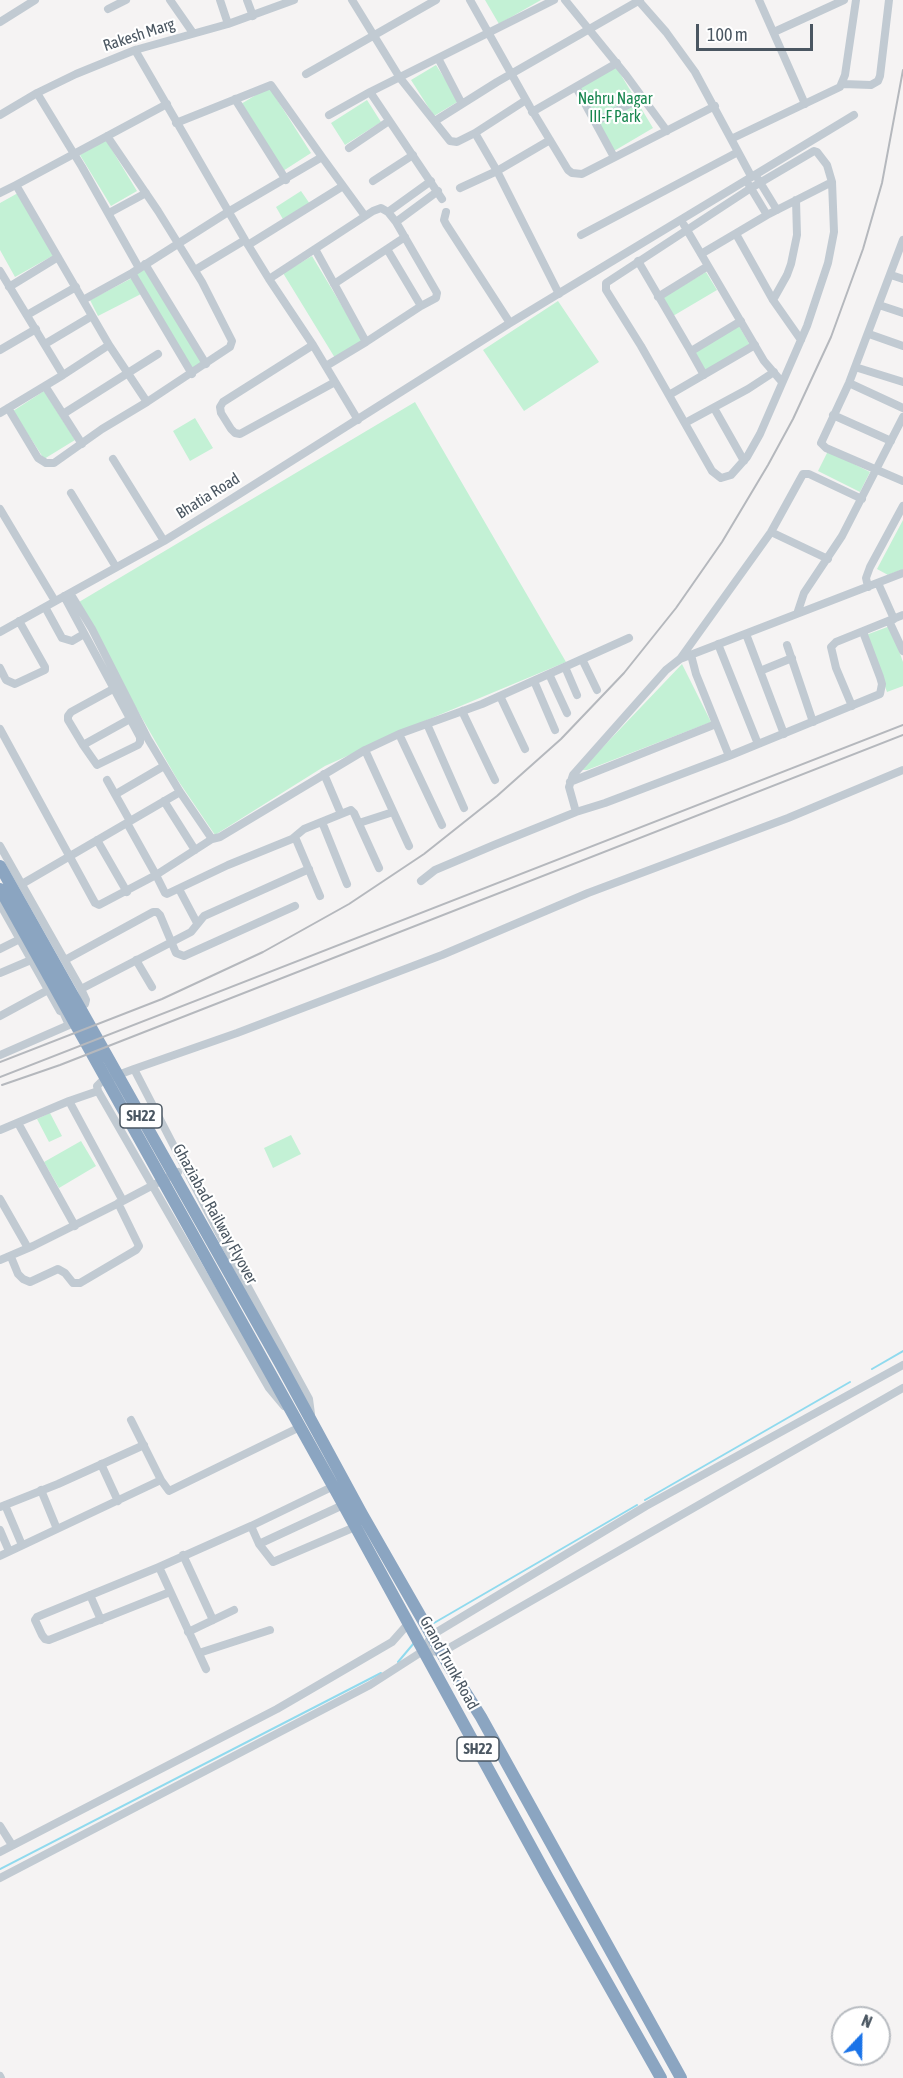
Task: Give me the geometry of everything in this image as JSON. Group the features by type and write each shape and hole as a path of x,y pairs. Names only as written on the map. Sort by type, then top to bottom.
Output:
{"highway":[{"name":"Ghaziabad Railway Flyover","path":"3,864 281,1365 303,1423"},
{"name":"Ghaziabad Railway Flyover","path":"0,889 269,1372 303,1423"},
{"name":"Grand Trunk Road","path":"303,1423 442,1652 681,2078"},
{"name":"Grand Trunk Road","path":"338,1483 343,1505 509,1808 662,2078"},
{"path":"509,1808 526,1799"},
{"path":"548,1878 564,1868"}],"street":[{"path":"108,9 126,0"},
{"path":"170,0 194,33"},
{"path":"220,0 228,24"},
{"path":"247,0 253,16"},
{"name":"Rakesh Marg","path":"0,115 37,93 135,50 228,24 294,0"},
{"path":"352,0 399,78 452,142 457,142 475,133 526,100"},
{"path":"306,74 436,0"},
{"path":"470,0 532,112 572,173 582,174 715,106"},
{"path":"329,115 370,92 554,0"},
{"path":"565,0 617,63 667,131"},
{"path":"435,121 639,0 681,51 705,87 751,176 760,182 777,210"},
{"path":"759,0 805,104"},
{"path":"774,32 821,4 844,0"},
{"path":"843,84 856,0"},
{"path":"731,139 843,84 871,86 878,81 889,0"},
{"path":"0,22 31,1"},
{"path":"135,50 228,212 358,420"},
{"path":"438,58 462,104"},
{"path":"532,112 617,63"},
{"path":"176,123 271,85 365,216"},
{"path":"576,87 614,158"},
{"path":"370,92 440,195 396,222"},
{"path":"37,93 110,213 192,374"},
{"path":"595,122 643,97"},
{"path":"235,99 286,180"},
{"path":"0,193 166,104"},
{"name":"Bhatia Road","path":"0,632 164,541 510,323 854,115"},
{"path":"350,148 389,121"},
{"path":"475,133 497,171 559,294"},
{"path":"107,136 195,270 232,341 230,347 192,374 102,429 54,463 46,463 38,458 4,410 109,345"},
{"path":"460,188 497,171 550,140"},
{"path":"814,151 827,165 832,182 834,232 828,263 801,340 760,434 744,461 726,478 721,478 715,475 605,286 610,279 686,229 814,151"},
{"path":"581,235 738,152"},
{"path":"373,181 413,155"},
{"path":"83,300 139,269 228,212 322,157"},
{"path":"751,176 751,188 767,215"},
{"path":"388,212 431,181"},
{"path":"701,254 767,215 832,182"},
{"path":"16,185 109,345 147,402"},
{"path":"195,270 247,243 343,186"},
{"path":"110,213 146,193"},
{"path":"773,300 788,275 791,264 797,235 796,200"},
{"path":"269,279 365,216 381,208 388,212 396,222 437,293 436,298 326,366"},
{"path":"446,212 444,220 446,224 510,323"},
{"path":"680,220 755,345 782,382"},
{"path":"736,234 773,300 801,340"},
{"path":"334,284 405,237"},
{"path":"903,242 849,383 821,443 826,448 903,481"},
{"path":"315,249 366,342"},
{"path":"387,249 421,306"},
{"path":"9,287 58,257"},
{"path":"638,261 704,375"},
{"path":"658,297 708,266"},
{"path":"139,269 206,364"},
{"path":"0,271 63,375"},
{"path":"891,275 903,279"},
{"path":"27,315 76,287"},
{"path":"879,305 903,313"},
{"path":"45,344 92,316"},
{"path":"690,350 741,321"},
{"path":"0,350 36,328"},
{"path":"868,334 903,346"},
{"path":"313,345 223,402 220,407 221,413 231,429 240,434 335,382"},
{"path":"669,395 755,345"},
{"path":"63,414 158,354"},
{"path":"855,367 903,382"},
{"path":"685,423 774,372"},
{"path":"849,383 903,408"},
{"path":"45,386 82,444"},
{"path":"714,408 744,461"},
{"path":"833,415 891,441"},
{"path":"797,614 804,593 828,559 862,499 903,417"},
{"path":"113,459 164,541"},
{"path":"576,812 569,787 573,775 680,659 771,532 803,474 809,474 862,499"},
{"path":"71,493 116,567"},
{"path":"868,587 866,578 870,567 903,506"},
{"path":"0,509 55,601"},
{"path":"771,532 828,559"},
{"path":"680,659 903,573"},
{"path":"878,583 903,651"},
{"path":"67,594 84,634 140,737 138,745 97,765 68,720 68,716 71,712 113,689"},
{"path":"67,594 92,628 164,766 212,838"},
{"path":"45,607 62,638 72,641 84,634"},
{"path":"852,706 836,668 831,647 836,642 903,615"},
{"path":"0,668 6,680 15,684 45,670 19,621"},
{"path":"421,881 435,870 453,862 576,812 729,756 880,694 880,677 863,632"},
{"path":"746,633 784,734"},
{"path":"0,729 95,903 99,905 127,892 212,838 220,837 365,750 399,734 500,696 628,638"},
{"path":"718,644 758,744"},
{"path":"787,645 813,722"},
{"path":"691,655 729,756"},
{"path":"760,671 792,658"},
{"path":"582,659 597,690"},
{"path":"565,667 577,695"},
{"path":"549,674 567,713"},
{"path":"534,681 555,730"},
{"path":"500,696 525,749"},
{"path":"462,711 495,780"},
{"path":"83,745 130,719"},
{"path":"427,724 465,808"},
{"path":"570,782 716,724"},
{"path":"399,734 442,825"},
{"path":"365,750 409,846"},
{"path":"116,794 164,766"},
{"path":"303,1423 269,1388 97,1086 102,1081 237,1033 442,955 588,893 788,818 903,770"},
{"path":"324,774 341,814"},
{"path":"107,780 165,893 179,889 295,837 304,829 351,810 379,868"},
{"path":"22,884 180,792"},
{"path":"164,801 195,850"},
{"path":"359,823 393,812"},
{"path":"322,822 347,884"},
{"path":"295,837 320,896"},
{"path":"97,840 127,892"},
{"path":"0,846 3,864 22,884 86,1000 85,1004 64,1013"},
{"path":"81,989 191,932 204,916 309,869"},
{"path":"179,889 197,923"},
{"path":"0,904 69,1025 0,1055"},
{"path":"65,960 153,912 160,915 176,953 184,956 295,906"},
{"path":"0,949 20,939"},
{"path":"0,973 31,960"},
{"path":"136,960 152,987"},
{"path":"0,1016 48,990"},
{"path":"131,1420 161,1480 167,1489 172,1491 303,1423 309,1399 134,1070"},
{"path":"0,1130 98,1091"},
{"path":"11,1257 18,1274 30,1282 58,1269 65,1273 73,1283 80,1283 139,1246 120,1202 69,1101"},
{"path":"18,1124 75,1226"},
{"path":"0,1260 11,1257 75,1226 185,1168"},
{"path":"0,1199 28,1248"},
{"path":"0,1878 370,1685 423,1651 432,1635 646,1506 903,1365"},
{"path":"423,1651 442,1652 903,1388"},
{"path":"22,1545 2,1506 144,1445"},
{"path":"101,1464 118,1501"},
{"path":"0,1556 161,1480"},
{"path":"170,1592 49,1640 45,1639 35,1620 37,1617 251,1526 338,1483"},
{"path":"42,1490 57,1529"},
{"path":"260,1544 343,1505"},
{"path":"251,1526 260,1544 272,1560 277,1561 355,1527"},
{"path":"0,1530 9,1551"},
{"path":"183,1555 213,1620"},
{"path":"159,1567 207,1669"},
{"path":"90,1595 101,1620"},
{"path":"188,1632 234,1610"},
{"path":"0,1852 277,1709 392,1642 408,1624"},
{"path":"199,1653 270,1630"},
{"path":"0,1826 12,1845"}],"green space":[{"path":"485,0 541,0 499,24"},
{"path":"436,65 459,101 434,116 411,80"},
{"name":"Nehru Nagar III-F Park","path":"615,65 653,128 614,151 577,88"},
{"path":"269,87 311,153 283,171 241,104"},
{"path":"367,100 381,122 345,145 331,123"},
{"path":"106,140 137,191 111,206 80,155"},
{"path":"301,191 310,204 284,221 276,207"},
{"path":"18,193 54,255 15,277 0,250 0,203"},
{"path":"312,256 363,341 335,358 283,273"},
{"path":"146,268 203,362 192,370 135,274"},
{"path":"706,272 717,290 673,316 662,298"},
{"path":"132,278 141,294 98,316 90,300"},
{"path":"558,301 599,362 524,411 483,350"},
{"path":"739,326 750,345 705,371 694,353"},
{"path":"44,391 75,440 44,459 13,411"},
{"path":"415,402 566,662 427,720 325,766 215,835 177,779 79,602"},
{"path":"195,418 213,448 190,461 173,431"},
{"path":"828,451 870,472 860,492 818,471"},
{"path":"903,520 903,569 888,575 877,569"},
{"path":"890,626 903,662 903,686 887,692 866,635"},
{"path":"682,664 711,722 587,770 581,770"},
{"path":"50,1113 62,1136 49,1142 37,1119"},
{"path":"291,1135 301,1154 273,1168 264,1148"},
{"path":"81,1141 96,1166 59,1188 44,1162"}],"waterway":[{"path":"872,1369 903,1351"},
{"path":"645,1500 850,1382"},
{"path":"434,1623 637,1505"},
{"path":"398,1662 414,1643"},
{"path":"0,1869 381,1673"}],"railway":[{"path":"0,1062 162,999 263,952 349,904 424,854 497,796 561,739 624,673 676,608 722,542 793,419 831,337 863,249 882,183 903,70"},
{"path":"0,1077 903,725"},
{"path":"2,1085 60,1065 903,735"}]}
